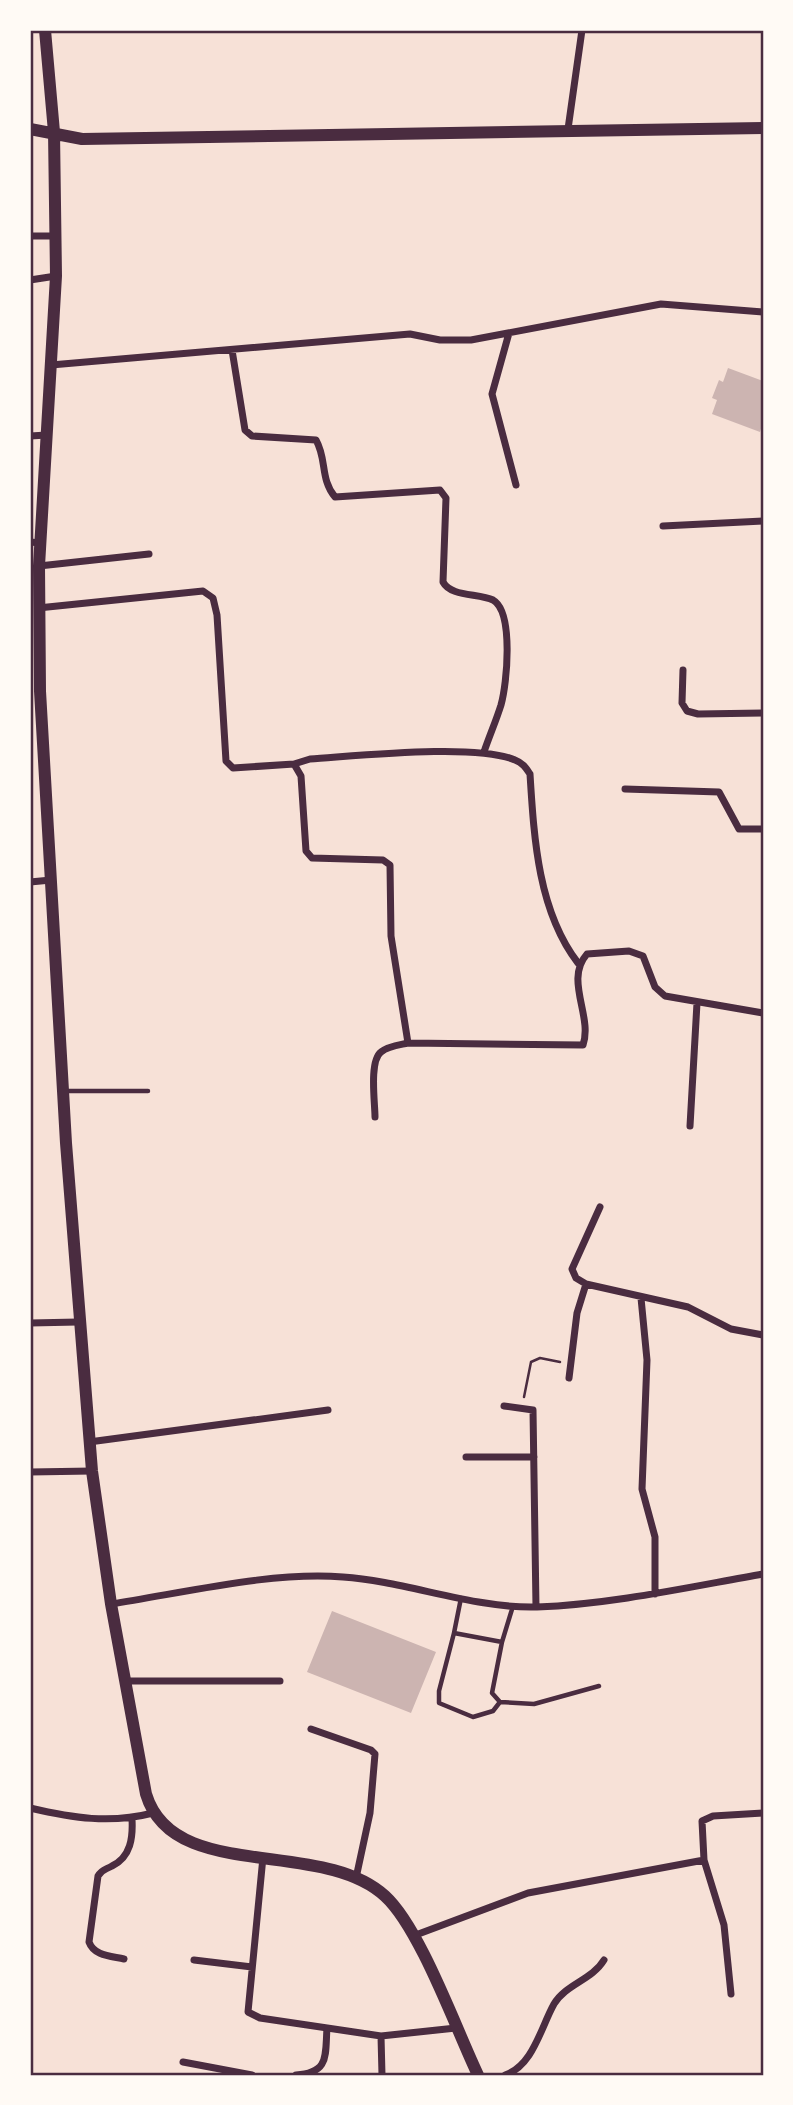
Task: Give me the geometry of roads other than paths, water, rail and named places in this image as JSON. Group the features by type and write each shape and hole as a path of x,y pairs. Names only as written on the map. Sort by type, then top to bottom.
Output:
{"main road":[{"path":"44,30 54,132 56,276 47,435 35,542 38,566 34,593 38,608 35,691 51,880 78,1322 89,1442 111,1604 146,1794 153,1813 168,1832 181,1839 198,1846 310,1864 356,1878 384,1895 396,1908 413,1936 478,2075"},
{"path":"30,129 82,139 568,129 763,128"}],"street":[{"path":"568,129 582,30"},
{"path":"30,236 55,236"},
{"path":"30,280 56,276"},
{"path":"51,365 410,334 440,340 471,340 662,304 763,312"},
{"path":"509,333 492,394 516,485"},
{"path":"232,350 245,430 252,436 316,440 322,451 325,485 335,497 440,490 446,498 443,582 449,589 491,599 499,605 505,617 507,644 502,703 484,752"},
{"path":"30,436 47,435"},
{"path":"663,526 763,521"},
{"path":"38,566 149,554"},
{"path":"38,608 203,591 213,598 217,615 226,761 233,768 294,764 310,759 484,752 515,759 525,765 530,774 537,854 559,934 578,963 577,979 587,1034 583,1045 408,1043 383,1050 377,1055 373,1078 375,1117"},
{"path":"682,670 682,703 687,711 698,714 763,713"},
{"path":"294,764 301,776 306,851 312,858 383,860 390,865 391,936 408,1043"},
{"path":"625,789 719,792 739,829 763,829"},
{"path":"30,882 51,880"},
{"path":"578,963 587,954 629,951 643,956 655,987 665,996 763,1013"},
{"path":"690,1126 697,1003"},
{"path":"600,1207 572,1269 576,1279 641,1298 688,1307 731,1329 763,1335"},
{"path":"569,1378 577,1313 586,1284"},
{"path":"641,1298 647,1360 642,1489 655,1537 655,1594"},
{"path":"30,1323 78,1322"},
{"path":"504,1406 533,1409 536,1607"},
{"path":"89,1442 328,1409"},
{"path":"466,1457 534,1457"},
{"path":"30,1472 92,1471"},
{"path":"111,1604 309,1576 344,1577 461,1598 536,1607 655,1594 763,1574"},
{"path":"125,1681 280,1681"},
{"path":"311,1729 371,1750 375,1754 370,1813 356,1878"},
{"path":"30,1808 69,1817 110,1821 153,1813"},
{"path":"731,1994 724,1925 704,1860 702,1821 713,1816 763,1814"},
{"path":"124,1959 103,1955 92,1949 89,1942 98,1876 125,1855 131,1840 132,1819"},
{"path":"263,1856 248,2007 250,2015 381,2036 456,2028"},
{"path":"413,1936 528,1893 704,1860"},
{"path":"194,1960 252,1967"},
{"path":"505,2075 524,2061 560,1996 593,1973 604,1960"},
{"path":"296,2075 316,2071 323,2064 327,2028"},
{"path":"381,2036 382,2075"},
{"path":"183,2062 252,2075"}],"lane":[{"path":"63,1091 148,1091"},
{"path":"461,1598 439,1690 439,1703 473,1717 493,1711 500,1702"},
{"path":"514,1605 502,1642 492,1693 500,1702 534,1703 599,1686"},
{"path":"454,1633 502,1642"}]}
